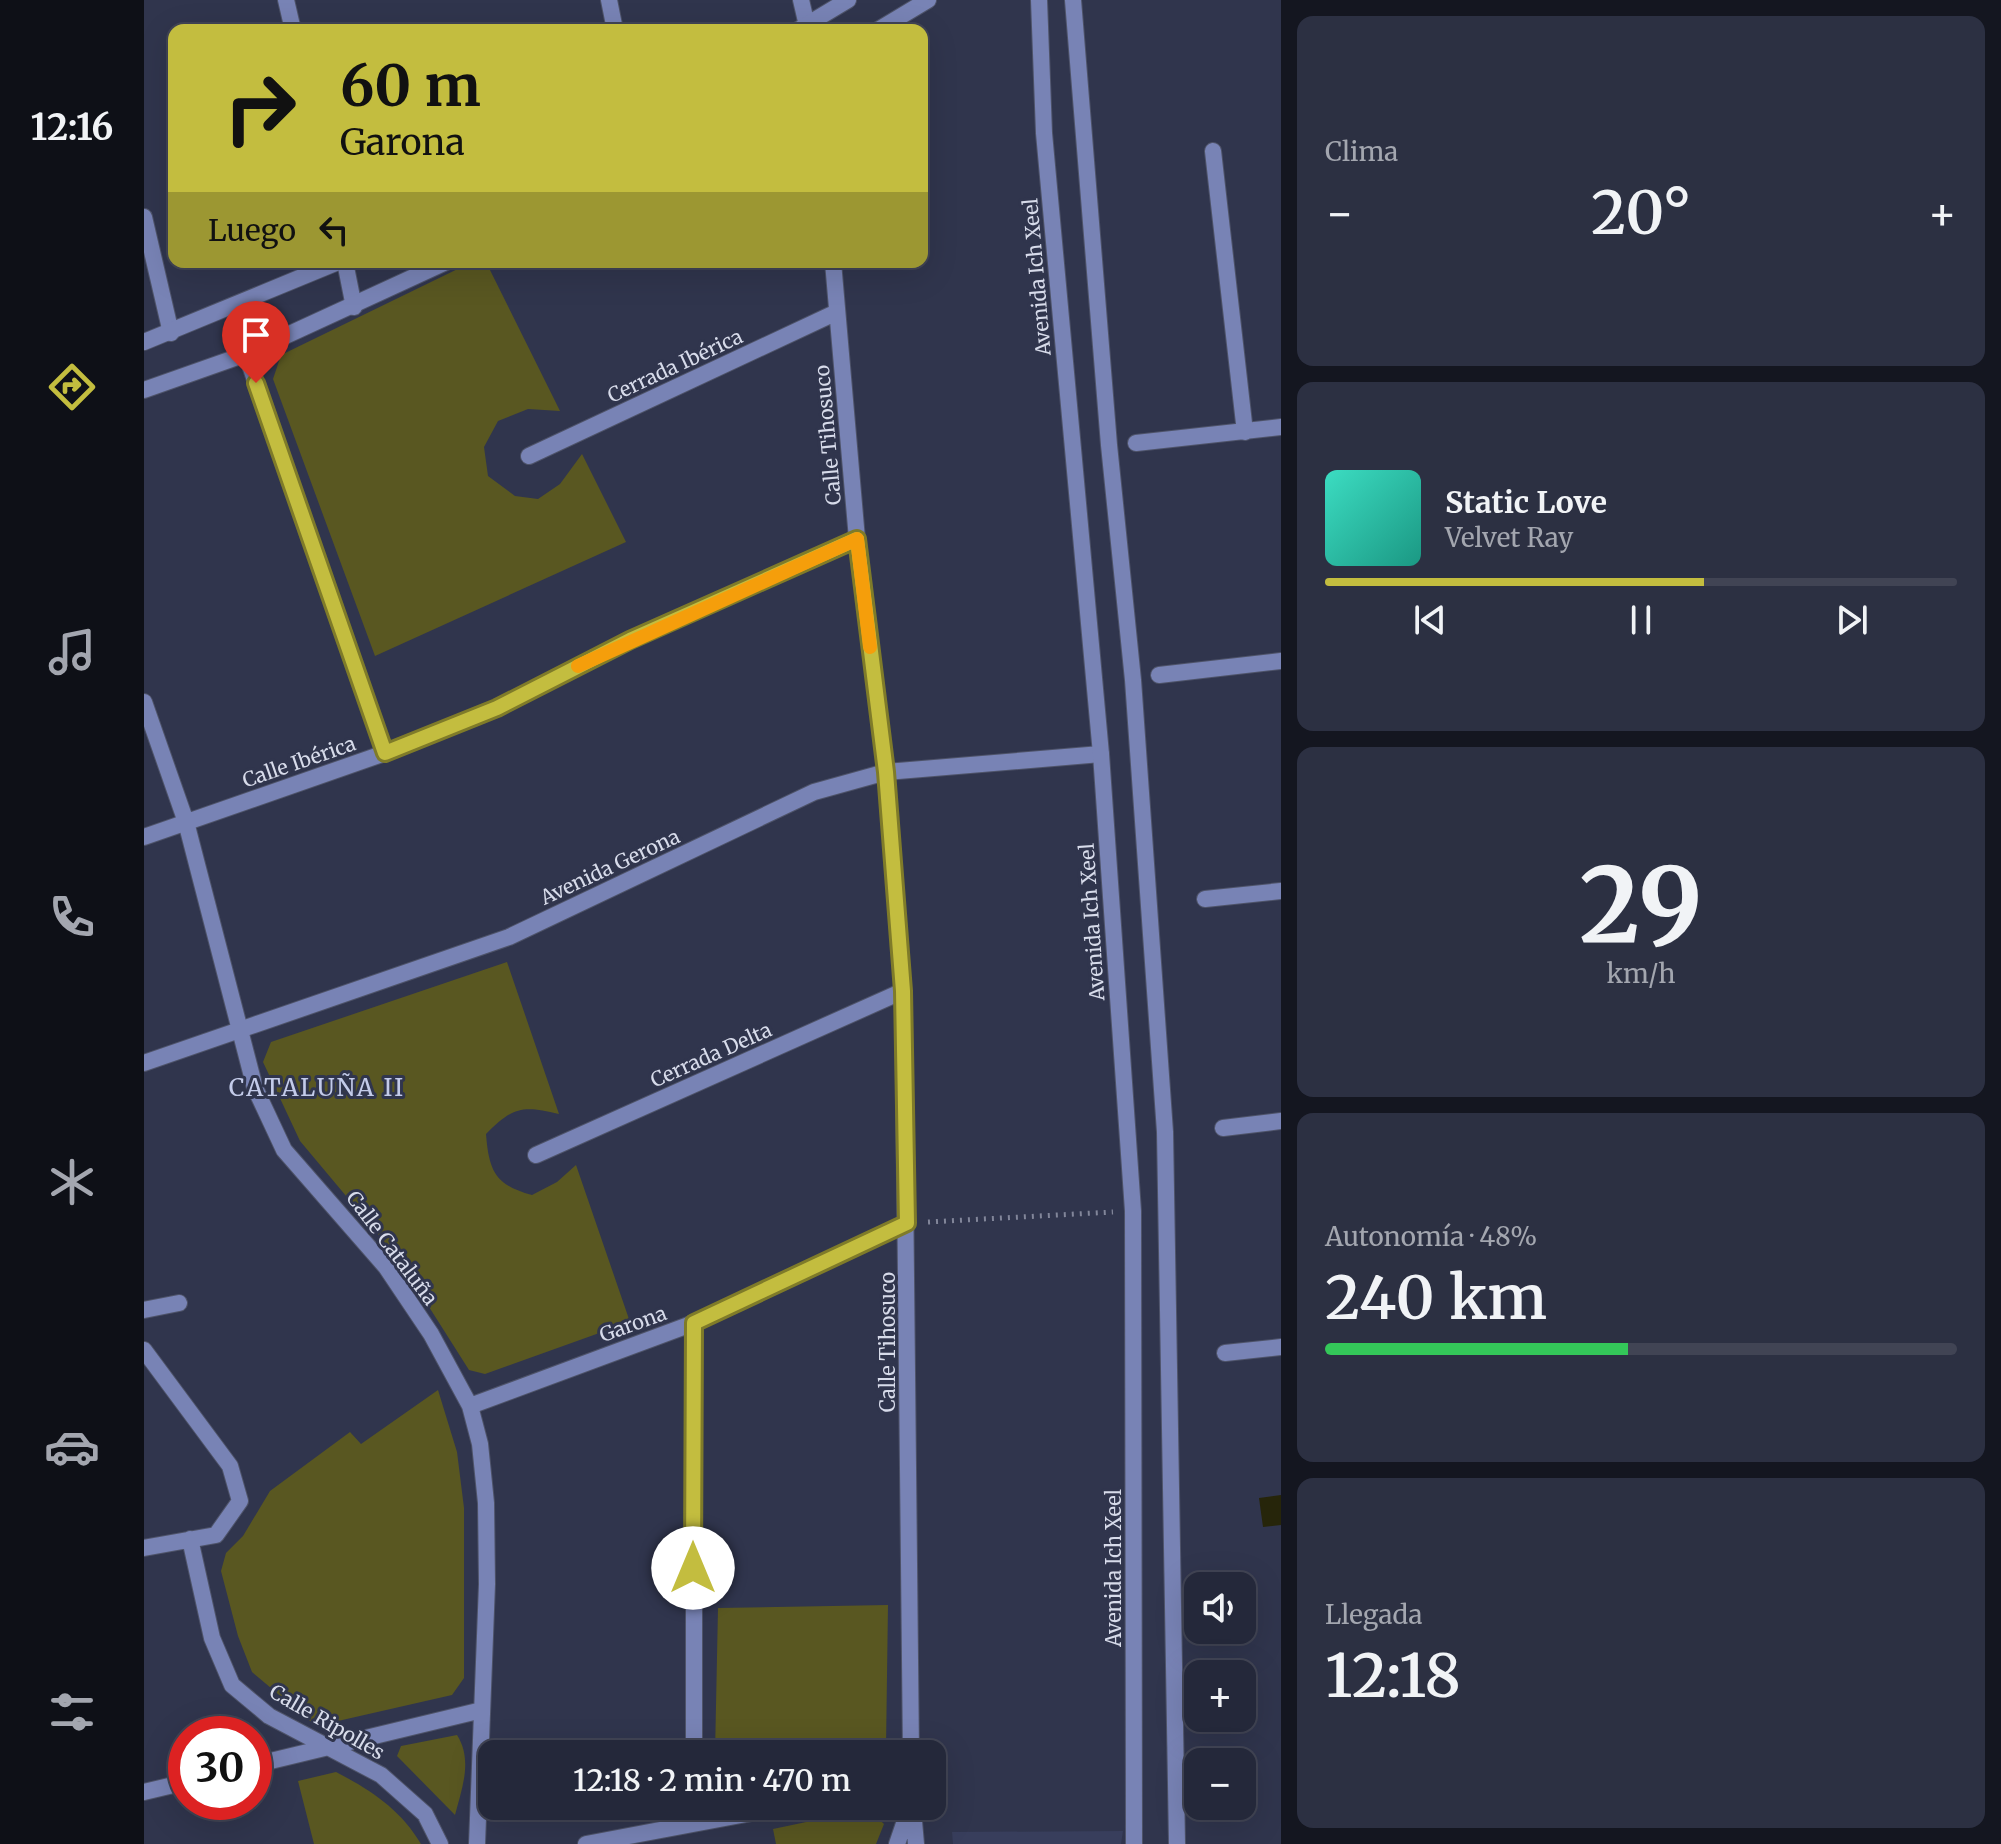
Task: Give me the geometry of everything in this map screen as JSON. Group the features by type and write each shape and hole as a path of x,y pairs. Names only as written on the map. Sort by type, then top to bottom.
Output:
{"street":[{"path":"286,0 292,24"},
{"path":"609,0 614,24"},
{"path":"801,0 804,24"},
{"path":"811,24 848,0"},
{"path":"888,24 928,0"},
{"name":"Avenida Ich Xeel","path":"1039,0 1044,133 1101,754 1133,1211 1134,1844"},
{"path":"1073,0 1108,429 1133,680 1165,1132 1177,1844"},
{"path":"1213,151 1245,432"},
{"path":"144,217 171,333"},
{"path":"144,342 324,268"},
{"path":"346,268 354,307"},
{"path":"144,390 246,354 434,268"},
{"name":"Calle Tihosuco","path":"833,268 857,539 886,772 903,991 911,1740"},
{"name":"Cerrada Ibérica","path":"529,456 837,312"},
{"path":"246,354 385,753"},
{"path":"1136,443 1281,427"},
{"name":"Calle Ibérica","path":"144,837 385,753 497,708 630,640 857,539"},
{"path":"1159,675 1281,661"},
{"name":"Calle Cataluña","path":"144,702 186,822 255,1088 284,1150 386,1267 431,1334 470,1406 480,1444 486,1503 477,1844"},
{"name":"Avenida Gerona","path":"144,1063 509,937 814,792 886,772 1101,754"},
{"path":"1205,899 1281,891"},
{"name":"Cerrada Delta","path":"536,1155 903,991"},
{"path":"1223,1128 1281,1121"},
{"name":"Garona","path":"470,1406 694,1323 907,1223"},
{"path":"144,1310 179,1303"},
{"path":"694,1323 694,1740"},
{"path":"1225,1353 1281,1347"},
{"path":"144,1350 230,1466 240,1501 216,1535 144,1548"},
{"name":"Calle Ripolles","path":"190,1539 212,1638 232,1685 269,1716 381,1775 425,1814 440,1844"},
{"path":"272,1761 482,1710"},
{"path":"144,1792 168,1786"},
{"path":"586,1844 681,1820"},
{"path":"897,1844 906,1820"},
{"path":"913,1820 916,1844"}],"path":[{"path":"907,1223 1133,1211"}],"shaded area":[{"path":"460,268 489,268 560,411 528,409 498,421 484,447 488,476 515,496 538,499 560,484 582,454 626,542 375,656 273,379 281,355"},
{"path":"507,962 559,1114 527,1109 504,1118 486,1134 492,1167 502,1181 532,1195 557,1182 576,1165 630,1322 485,1374 469,1370 398,1258 300,1141 263,1062 271,1042"},
{"path":"438,1390 457,1452 464,1508 464,1678 452,1695 316,1726 252,1672 238,1636 221,1571 226,1553 243,1536 270,1491 350,1432 361,1444"},
{"path":"1281,1495 1281,1525 1263,1527 1259,1498"},
{"path":"888,1605 886,1740 715,1740 718,1608"},
{"path":"457,1735 465,1764 455,1815 397,1756 401,1746"},
{"path":"336,1772 384,1802 404,1821 421,1844 314,1844 298,1781"},
{"path":"816,1820 880,1820 884,1824 876,1844 776,1844 773,1829"},
{"path":"1123,1831 1121,1844 953,1844 952,1832"}],"slow traffic":[{"path":"578,666 857,539 870,647"}],"district":[{"name":"CATALUÑA II","path":"317,1088"}],"route":[{"path":"256,383 385,753 497,708 630,640 857,539 886,772 903,991 907,1223 694,1323 693,1568"}]}
